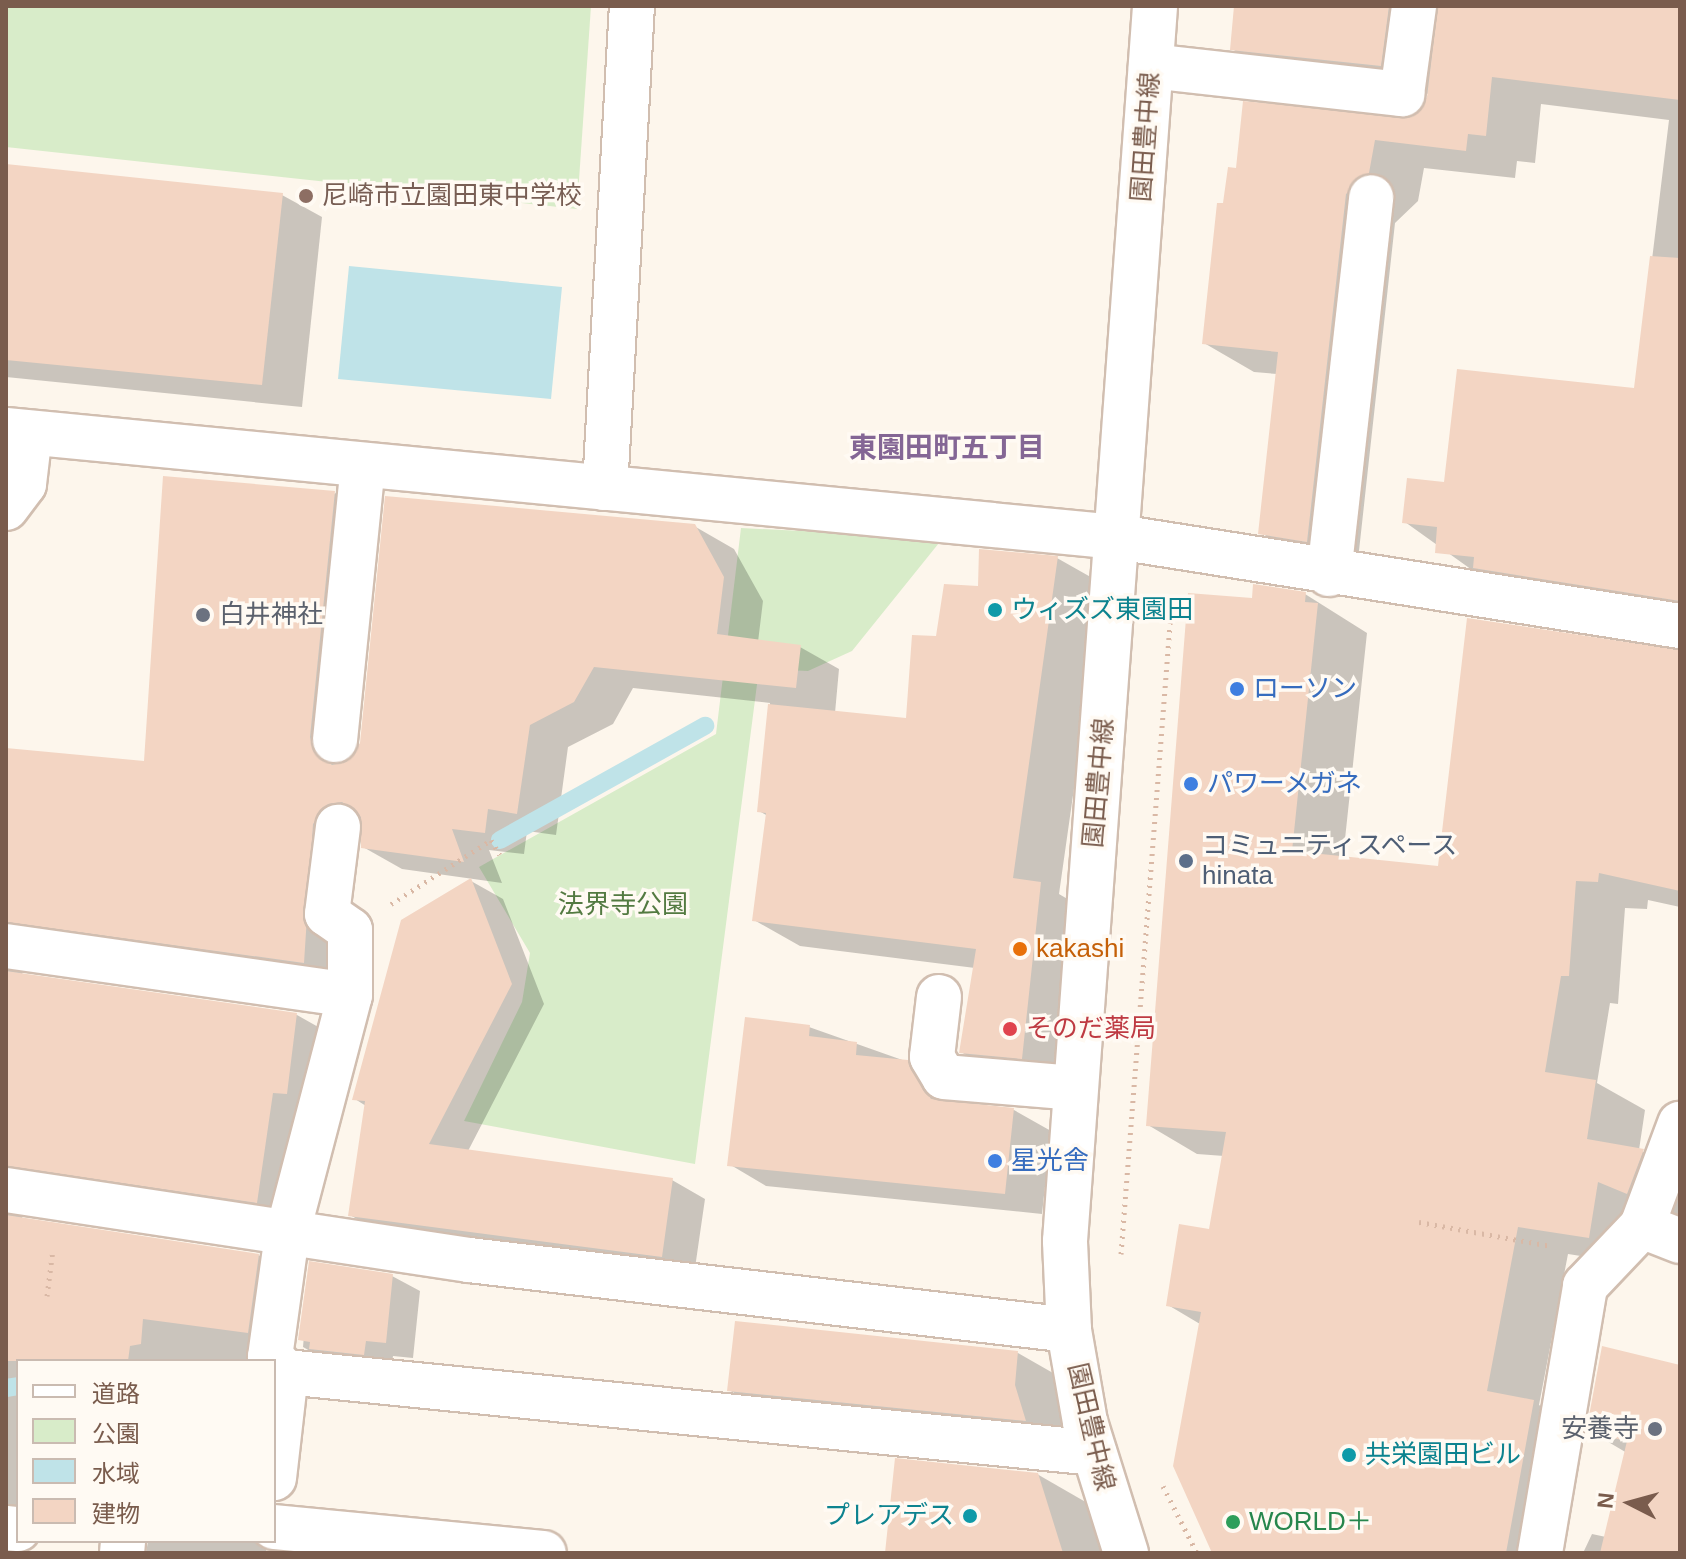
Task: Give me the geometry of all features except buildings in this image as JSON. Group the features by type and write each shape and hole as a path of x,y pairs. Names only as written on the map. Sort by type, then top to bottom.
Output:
{"street":[{"path":"605,488 632,6"},
{"name":"園田豊中線","path":"1126,1553 1094,1453 1069,1330 1065,1241 1155,6"},
{"path":"1151,66 1402,94 1414,6"},
{"path":"1329,574 1371,197"},
{"path":"6,508 24,484 18,431 1118,537 1329,574 1680,626"},
{"path":"335,740 363,466"},
{"path":"272,1359 275,1233 350,995 350,930 327,914 338,827"},
{"path":"6,946 350,995"},
{"path":"939,997 932,1057 944,1077 1074,1088"},
{"path":"1540,1553 1585,1286 1645,1242 1680,1124"},
{"path":"6,1190 275,1233 1069,1330"},
{"path":"276,1363 286,1372 1094,1453"},
{"path":"276,1460 286,1372"},
{"path":"276,1527 544,1553"}],"path":[{"path":"1121,1261 1173,593"},
{"path":"350,930 491,840 500,855"},
{"path":"1419,1222 1645,1242"},
{"path":"1162,1482 1197,1553"}],"green space":[{"path":"6,6 591,6 577,209 6,147"},
{"name":"法界寺公園","path":"741,528 943,538 852,651 808,671 759,669 695,1164 464,1121 522,1002 530,953 479,867 716,734"}],"water":[{"path":"349,266 562,287 551,399 338,379"}],"waterway":[{"path":"500,840 705,726"},
{"path":"6,1388 16,1386"}],"place":[{"name":"尼崎市立園田東中学校","path":"306,196"},
{"name":"ウィズズ東園田","path":"995,610"},
{"name":"白井神社","path":"203,615"},
{"name":"ローソン","path":"1237,689"},
{"name":"パワーメガネ","path":"1191,784"},
{"name":"コミュニティスペース hinata","path":"1186,861"},
{"name":"kakashi","path":"1020,949"},
{"name":"そのだ薬局","path":"1010,1029"},
{"name":"星光舎","path":"995,1161"},
{"name":"安養寺","path":"1655,1429"},
{"name":"共栄園田ビル","path":"1349,1455"},
{"name":"プレアデス","path":"970,1516"},
{"name":"WORLD＋","path":"1233,1522"}],"district":[{"name":"東園田町五丁目","path":"947,448"}]}
